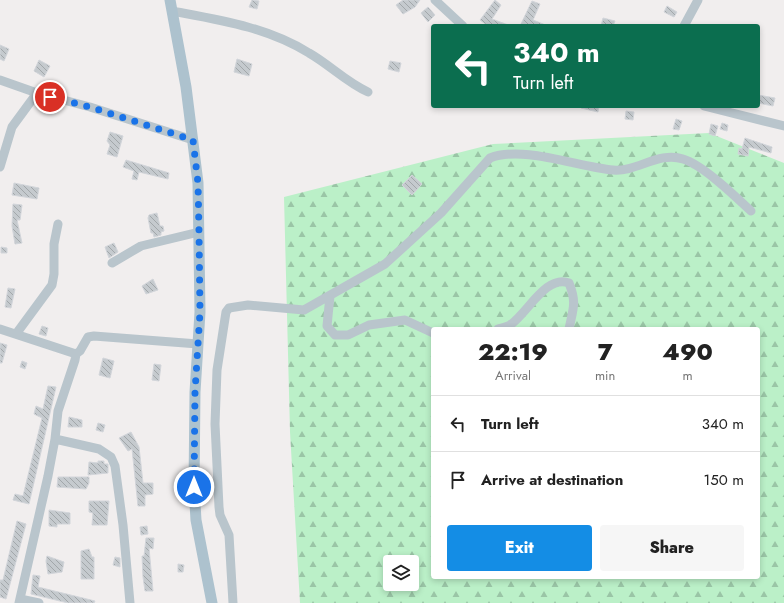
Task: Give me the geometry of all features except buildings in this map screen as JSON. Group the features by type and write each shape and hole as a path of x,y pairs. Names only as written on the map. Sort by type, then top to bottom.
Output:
{"main road":[{"path":"171,5 186,87 198,183 198,344 195,392 196,514 212,603"}],"street":[{"path":"685,24 698,0"},
{"path":"441,2 461,24"},
{"path":"171,5 221,20 270,32 310,53 354,86 368,92"},
{"path":"0,80 37,93 90,107 193,140"},
{"path":"0,167 12,127 37,93"},
{"path":"712,108 784,126"},
{"path":"233,603 229,535 220,514 219,507 215,424 217,370 226,312 229,308 248,305 304,310 330,296 385,264 441,213 490,158 499,155 536,156 612,170 627,170 658,158 683,159 704,171 751,210"},
{"path":"16,334 52,285 54,274 54,244 58,224"},
{"path":"112,263 141,246 199,232"},
{"path":"504,327 510,325 553,283 563,281 569,283 574,294 575,308 570,327"},
{"path":"330,296 328,326 335,335 348,335 369,325 405,320 431,333"},
{"path":"0,329 76,354"},
{"path":"39,603 20,601 55,439 58,411 76,354 80,351 88,338 94,336 198,344"},
{"path":"55,439 99,449 112,457 116,466 130,603"}],"green space":[{"path":"709,133 784,163 784,603 300,603 290,432 284,197 493,144"}],"route":[{"path":"50,97 90,107 193,140 198,183 200,312 195,392 194,487"}]}
